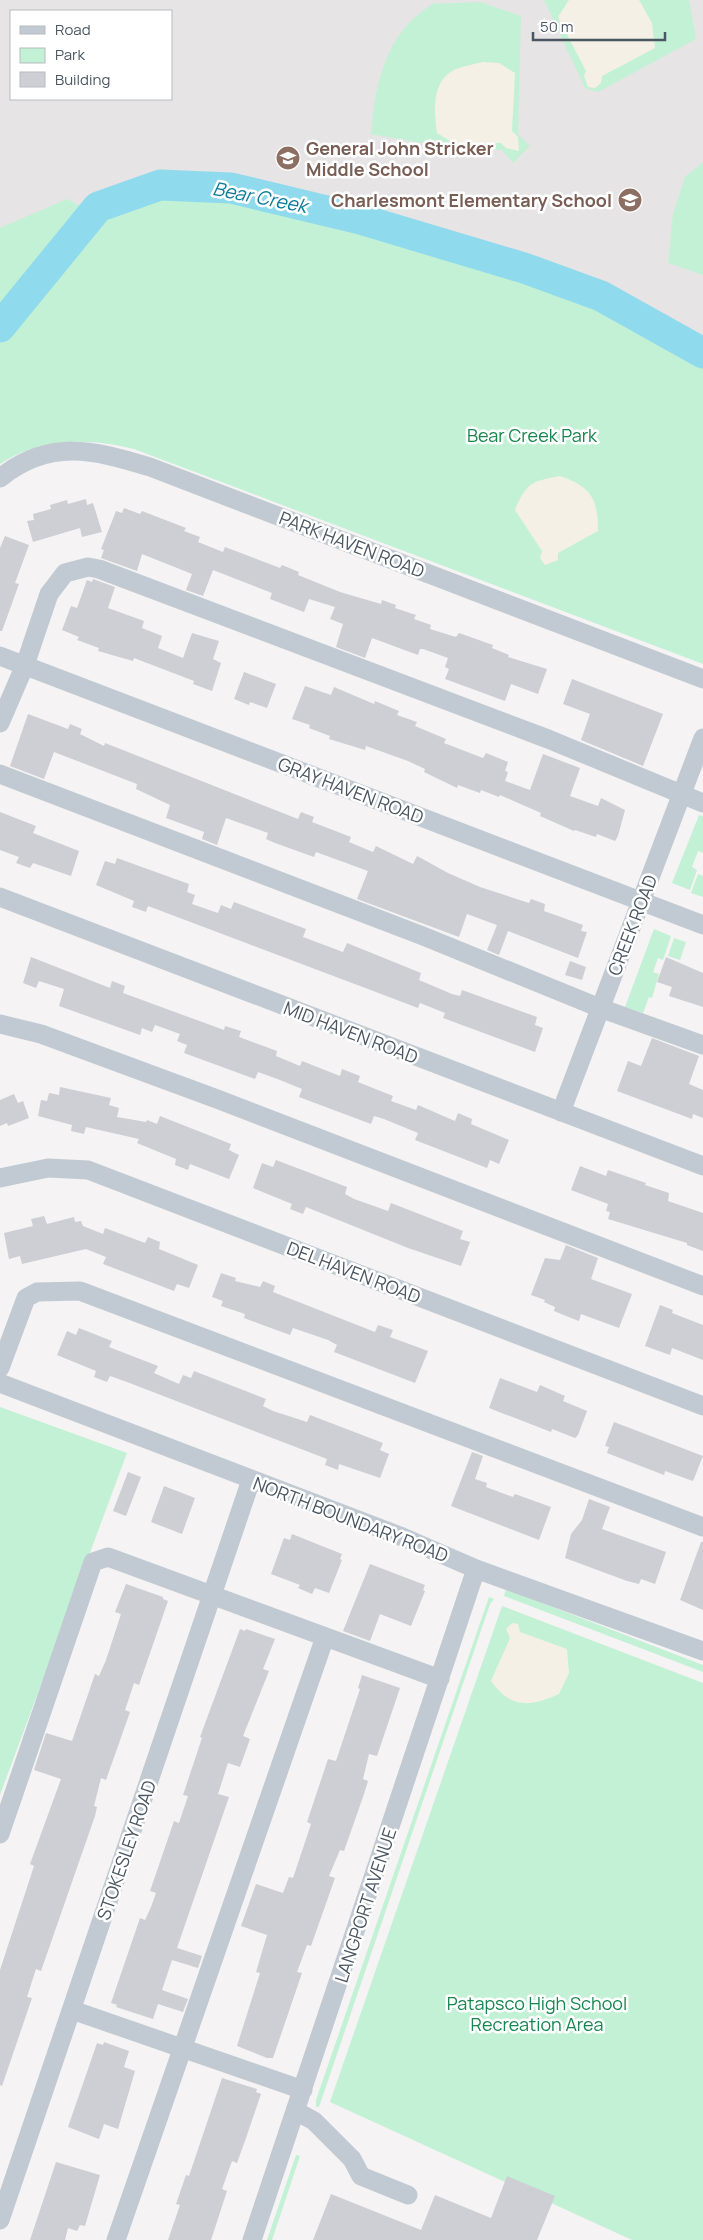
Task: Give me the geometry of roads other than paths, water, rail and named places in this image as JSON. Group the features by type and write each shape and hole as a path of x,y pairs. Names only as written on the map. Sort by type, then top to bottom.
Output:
{"street":[{"name":"PARK HAVEN ROAD","path":"0,478 16,466 43,456 80,450 105,453 150,467 703,679"},
{"path":"0,723 25,665 49,594 65,573 72,569 88,567 99,569 548,739 703,803"},
{"name":"GRAY HAVEN ROAD","path":"0,656 703,925"},
{"name":"CREEK ROAD","path":"561,1112 703,738"},
{"path":"0,774 423,936 600,1008 703,1045"},
{"name":"MID HAVEN ROAD","path":"0,897 703,1166"},
{"path":"0,1024 41,1034 217,1099 703,1286"},
{"name":"DEL HAVEN ROAD","path":"0,1178 48,1168 88,1170 703,1406"},
{"path":"0,1368 26,1298 37,1292 80,1291 703,1527"},
{"name":"NORTH BOUNDARY ROAD","path":"0,1383 400,1536 476,1569 703,1651"},
{"name":"STOKESLEY ROAD","path":"0,2220 252,1480"},
{"path":"0,1834 93,1562 108,1557 440,1679"},
{"name":"LANGPORT AVENUE","path":"252,2240 304,2090 476,1569"},
{"path":"116,2240 325,1637"},
{"path":"72,2010 304,2090"},
{"path":"296,2112 314,2121 352,2159 361,2176 408,2195"}],"waterway":[{"name":"Bear Creek","path":"0,327 98,207 160,185 231,188 360,219 524,268 601,296 703,353"}],"place":[{"name":"General John Stricker Middle School","path":"288,158"},
{"name":"Charlesmont Elementary School","path":"630,200"}],"park label":[{"name":"Bear Creek Park","path":"532,435"},
{"name":"Patapsco High School Recreation Area","path":"537,2014"}]}
